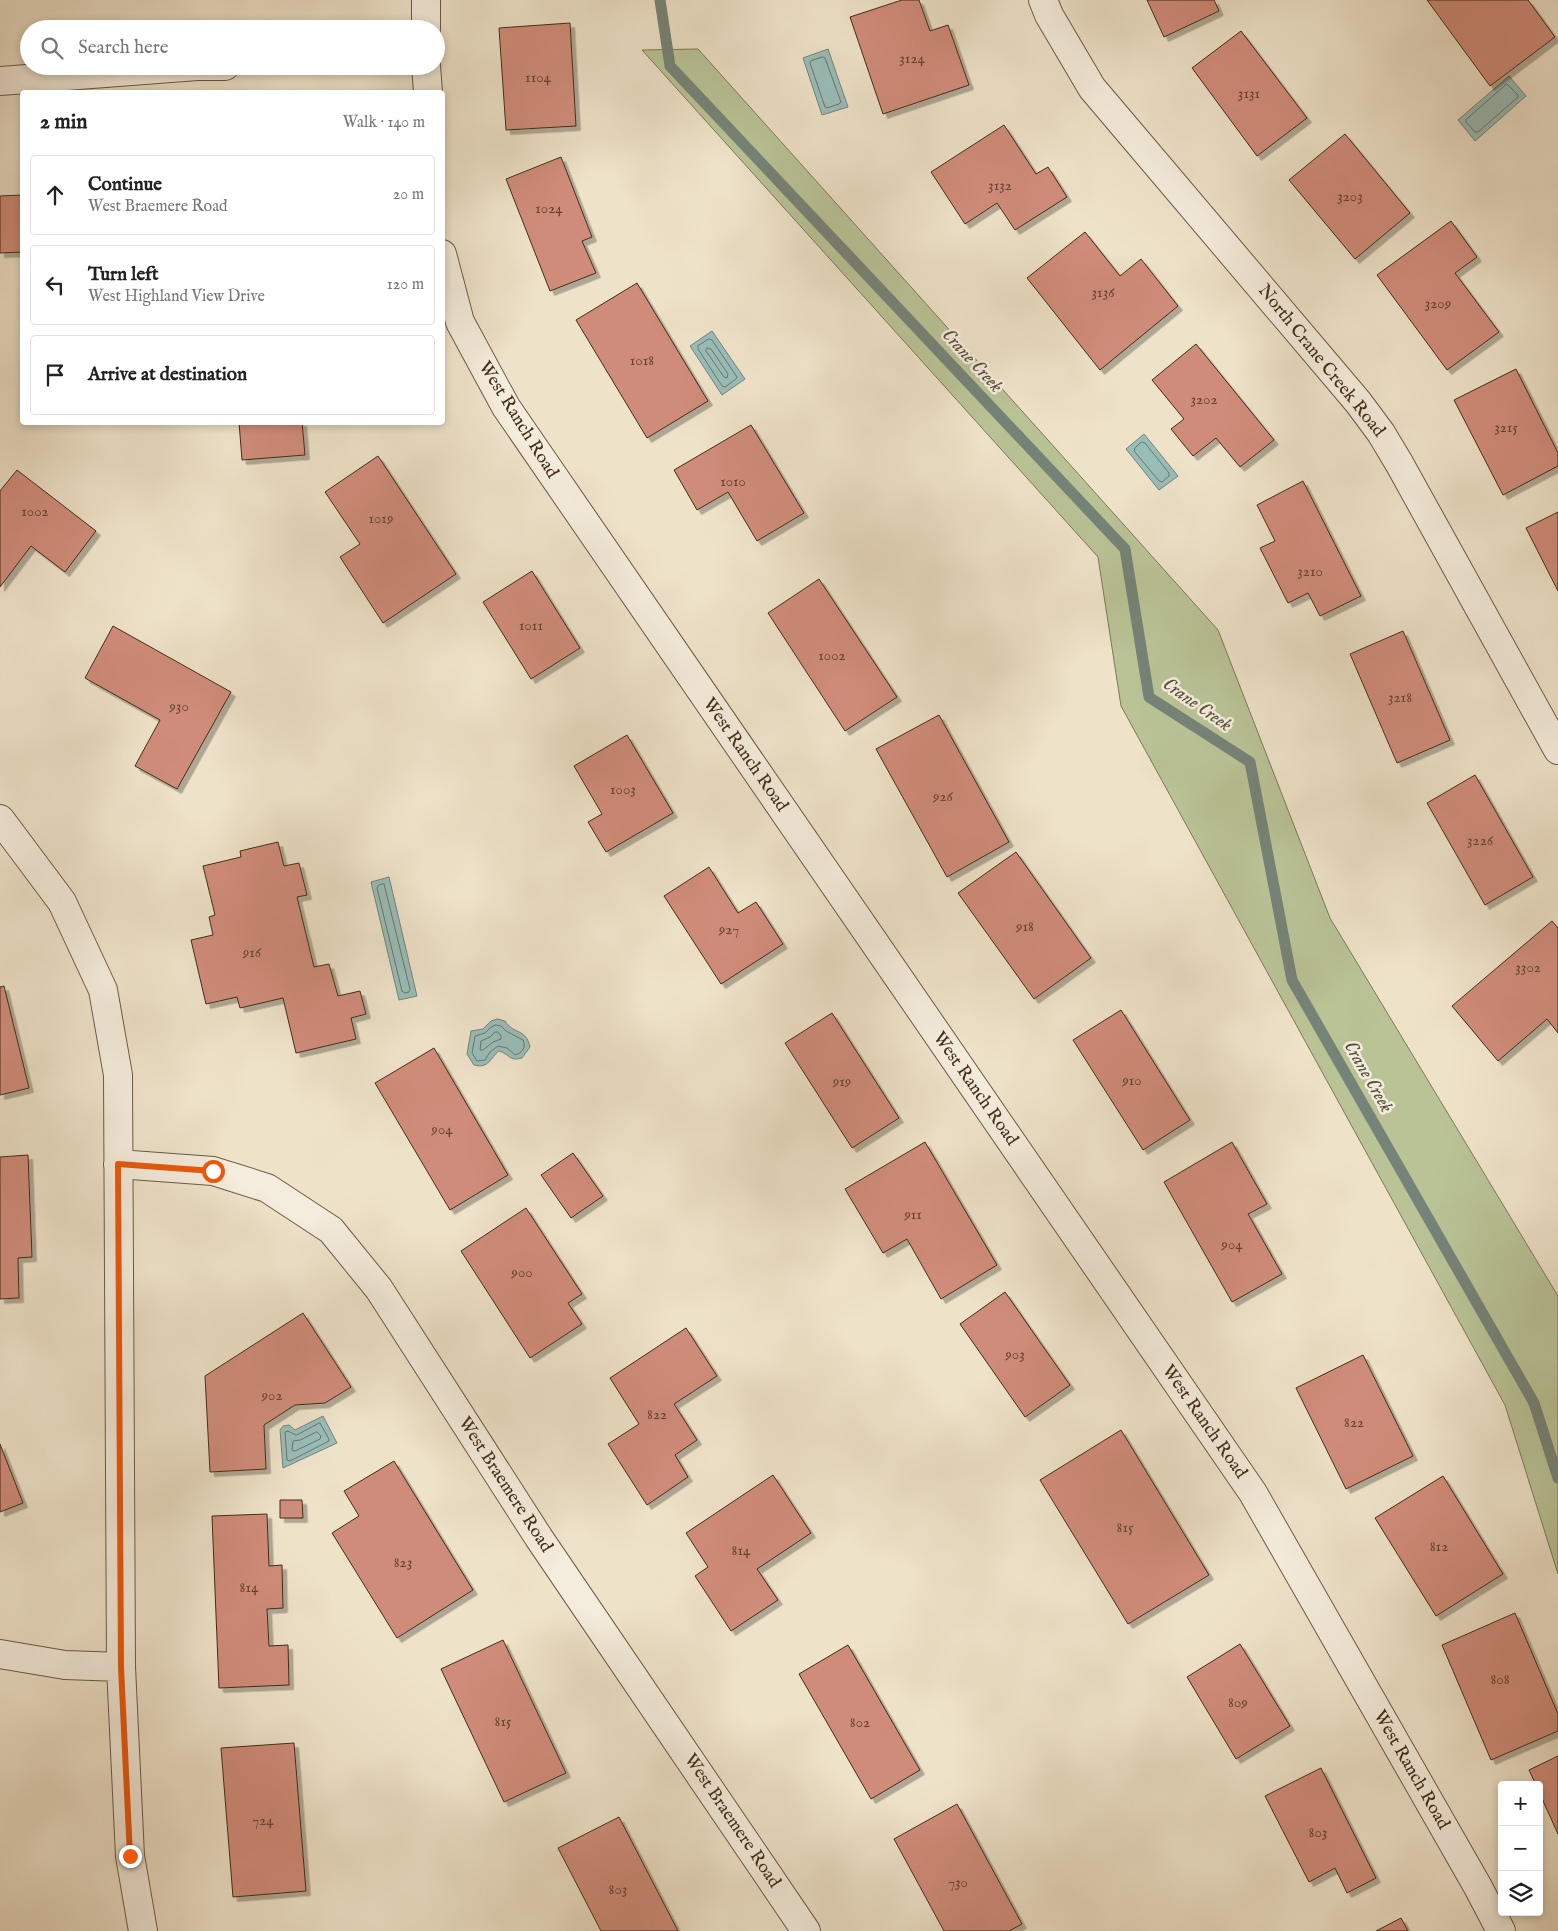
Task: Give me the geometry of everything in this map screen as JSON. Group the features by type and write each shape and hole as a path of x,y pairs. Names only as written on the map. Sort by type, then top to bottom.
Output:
{"street":[{"path":"426,0 426,20"},
{"name":"North Crane Creek Road","path":"1043,0 1049,15 1092,88 1358,402 1381,433 1404,471 1558,750"},
{"path":"0,81 79,75"},
{"path":"427,75 428,90"},
{"name":"West Ranch Road","path":"445,265 460,322 506,407 1253,1493 1478,1887 1500,1931"},
{"path":"0,819 62,902 104,990 118,1075 121,1667 130,1856 144,1931"},
{"name":"West Braemere Road","path":"118,1164 213,1171 267,1188 331,1230 379,1289 539,1538 806,1931"},
{"path":"0,1654 65,1665 121,1667"}],"green space":[{"path":"698,49 1218,630 1330,918 1558,1296 1558,1574 1505,1405 1121,706 1098,557 642,50"}],"water":[{"path":"828,49 848,107 822,115 803,58"},
{"path":"1509,76 1526,96 1475,141 1458,120"},
{"path":"712,331 745,379 722,395 690,346"},
{"path":"1144,434 1178,476 1159,490 1126,449"},
{"path":"389,877 417,996 399,1000 371,882"},
{"path":"497,1019 505,1021 512,1028 523,1034 530,1047 522,1058 514,1059 499,1051 486,1064 474,1065 467,1054 471,1031 483,1029 491,1021"},
{"path":"323,1416 337,1443 283,1468 280,1430 283,1426 289,1425 295,1430"}],"building":[{"path":"902,0 919,0 930,31 948,25 969,85 883,114 850,17"},
{"path":"1147,0 1214,0 1219,11 1164,37"},
{"path":"1427,0 1528,0 1555,37 1490,86"},
{"path":"570,23 576,126 506,130 499,28"},
{"path":"1241,31 1307,118 1257,156 1192,68"},
{"path":"1004,125 1036,174 1048,167 1067,197 1015,230 997,203 965,224 931,172"},
{"path":"1345,134 1410,213 1355,259 1289,180"},
{"path":"561,157 592,237 582,241 596,273 550,291 506,179"},
{"path":"20,195 20,252 0,253 0,196"},
{"path":"1451,221 1477,257 1455,273 1499,332 1447,370 1377,275"},
{"path":"1085,232 1120,276 1141,259 1178,306 1100,370 1027,278"},
{"path":"637,283 708,401 647,438 576,320"},
{"path":"1196,344 1274,440 1240,467 1216,438 1193,456 1171,429 1184,419 1152,380"},
{"path":"1516,369 1558,453 1558,466 1503,495 1454,400"},
{"path":"239,425 302,425 305,455 242,460"},
{"path":"751,425 804,513 757,541 728,492 697,510 674,470"},
{"path":"378,456 456,574 383,623 340,557 360,544 325,492"},
{"path":"17,470 96,531 65,572 31,546 0,587 0,491"},
{"path":"1303,481 1361,596 1320,616 1308,593 1288,603 1260,548 1275,541 1257,505"},
{"path":"1558,512 1558,591 1526,528"},
{"path":"532,571 580,648 531,679 483,602"},
{"path":"819,579 897,697 845,731 768,613"},
{"path":"113,626 231,692 177,789 135,766 160,720 85,678"},
{"path":"1403,631 1450,740 1397,763 1350,654"},
{"path":"939,715 1009,842 947,877 876,749"},
{"path":"627,735 673,813 606,852 588,822 602,814 574,766"},
{"path":"1475,775 1533,877 1485,905 1427,803"},
{"path":"278,842 284,866 299,863 307,895 297,897 314,967 329,964 338,996 360,991 366,1014 351,1018 356,1039 296,1053 283,998 240,1008 237,997 206,1004 191,940 213,935 209,917 215,915 203,866 241,857 240,851"},
{"path":"1016,852 1091,958 1034,999 958,893"},
{"path":"709,867 738,913 756,902 783,944 721,984 664,896"},
{"path":"1552,921 1558,928 1558,1033 1547,1019 1498,1061 1452,1006"},
{"path":"4,986 29,1088 0,1095 0,987"},
{"path":"1121,1010 1190,1120 1143,1150 1073,1040"},
{"path":"832,1013 899,1118 852,1148 785,1043"},
{"path":"434,1048 508,1175 450,1210 375,1083"},
{"path":"925,1142 997,1265 941,1299 907,1239 883,1253 845,1189"},
{"path":"1232,1142 1267,1204 1248,1214 1282,1274 1232,1302 1164,1182"},
{"path":"573,1153 603,1196 571,1218 541,1175"},
{"path":"28,1155 32,1257 18,1258 19,1298 0,1299 0,1157"},
{"path":"526,1208 582,1294 568,1303 582,1324 530,1358 461,1251"},
{"path":"1005,1292 1070,1385 1025,1417 960,1324"},
{"path":"303,1313 351,1387 325,1403 295,1405 264,1425 266,1469 210,1472 205,1376"},
{"path":"686,1328 717,1376 674,1404 697,1440 675,1455 688,1477 647,1505 608,1444 639,1424 610,1378"},
{"path":"1363,1355 1413,1456 1346,1489 1296,1388"},
{"path":"1121,1430 1209,1575 1128,1624 1040,1480"},
{"path":"0,1444 23,1503 0,1512"},
{"path":"394,1461 473,1590 397,1638 332,1533 359,1516 344,1491"},
{"path":"773,1475 811,1533 757,1569 778,1600 731,1631 695,1576 708,1567 686,1533"},
{"path":"1443,1476 1503,1574 1436,1616 1375,1518"},
{"path":"280,1500 302,1500 303,1518 280,1518"},
{"path":"267,1514 269,1566 282,1565 283,1608 267,1609 269,1646 288,1645 289,1685 219,1688 212,1516"},
{"path":"1515,1613 1558,1714 1558,1731 1491,1760 1442,1645"},
{"path":"503,1640 566,1773 504,1802 441,1669"},
{"path":"1240,1644 1290,1726 1236,1759 1187,1677"},
{"path":"848,1645 920,1770 871,1799 799,1674"},
{"path":"294,1743 306,1891 233,1897 221,1748"},
{"path":"1558,1756 1558,1834 1543,1801 1543,1781 1534,1781 1529,1770"},
{"path":"1321,1768 1376,1878 1347,1893 1335,1868 1309,1882 1265,1796"},
{"path":"957,1804 1022,1924 1009,1931 944,1931 894,1839"},
{"path":"619,1817 678,1931 601,1931 558,1848"},
{"path":"1401,1918 1408,1931 1376,1931"}],"waterway":[{"name":"Crane Creek","path":"660,0 670,66 1125,549 1149,697 1250,762 1292,980 1534,1403 1558,1478"}],"route":[{"path":"130,1856 121,1667 118,1164 213,1171"}]}
